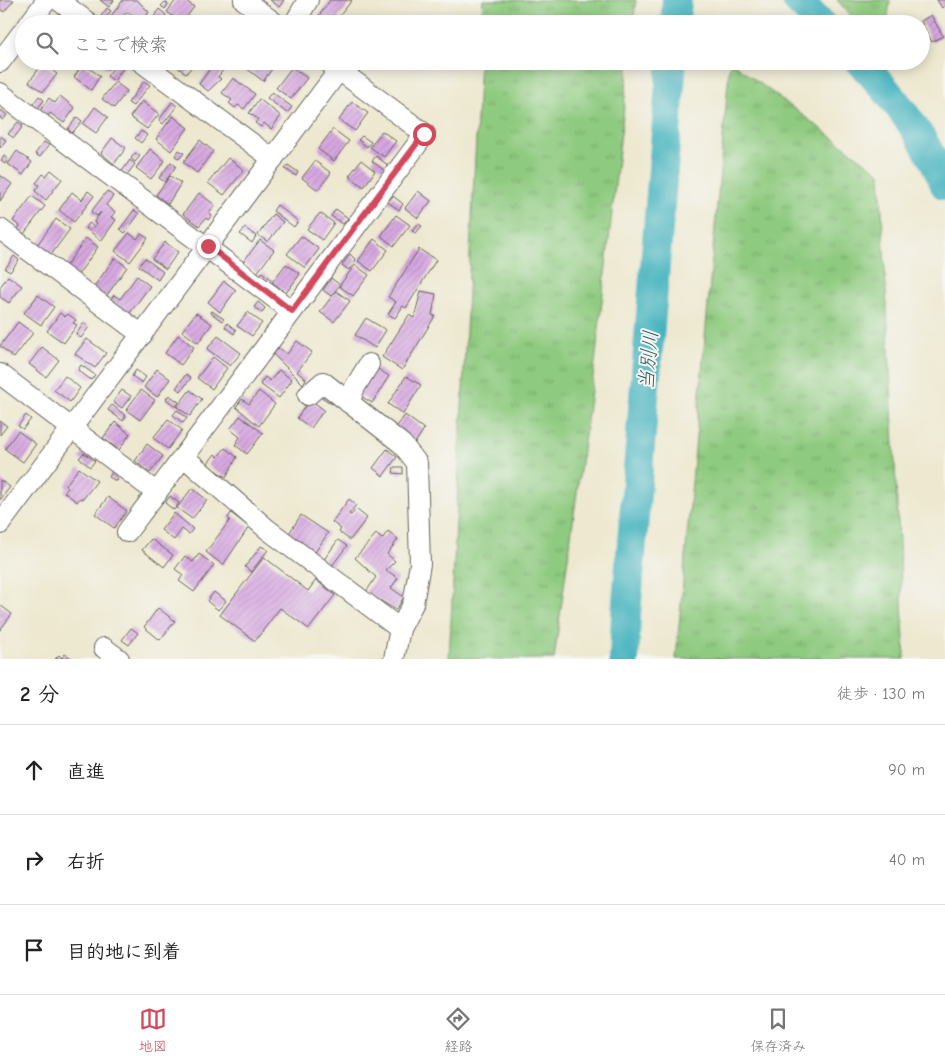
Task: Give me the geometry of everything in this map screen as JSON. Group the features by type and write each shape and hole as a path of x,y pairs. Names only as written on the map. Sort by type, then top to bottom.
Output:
{"street":[{"path":"36,15 47,0"},
{"path":"58,0 78,15"},
{"path":"244,0 264,15"},
{"path":"299,15 308,0"},
{"path":"0,62 15,42"},
{"path":"152,70 272,159"},
{"path":"0,524 272,159 330,70"},
{"path":"127,532 424,134 338,70"},
{"path":"0,93 208,246 292,311"},
{"path":"0,229 142,335"},
{"path":"349,403 355,387 369,364"},
{"path":"0,374 157,493"},
{"path":"308,395 323,382 402,444 417,463 420,564 413,604 400,629 394,659"},
{"path":"184,457 267,529 400,629"}],"green space":[{"path":"483,0 636,0 634,15 482,15"},
{"path":"837,0 890,0 888,15 850,15"},
{"path":"480,70 628,70 596,355 554,659 449,659"},
{"path":"729,70 742,70 880,173 905,659 676,659"}],"building":[{"path":"0,0 14,0 4,12 0,9"},
{"path":"100,0 114,0 109,7"},
{"path":"123,0 137,0 149,12 147,15 133,15 127,12 124,15 112,15"},
{"path":"176,0 185,0 194,7 188,15 171,15 167,12"},
{"path":"270,0 284,0 279,7"},
{"path":"330,0 352,0 340,15 319,15"},
{"path":"937,0 945,0 945,6 942,8"},
{"path":"165,2 168,4 165,9 161,6"},
{"path":"107,8 111,11 108,15 102,15"},
{"path":"159,9 166,15 155,15"},
{"path":"930,16 943,36 932,42 930,38"},
{"path":"38,70 52,70 57,74 43,92 29,82"},
{"path":"79,70 92,70 100,76 91,90 74,77"},
{"path":"112,70 122,70 114,81 107,76"},
{"path":"181,70 189,70 186,74"},
{"path":"209,70 223,70 218,77 221,79 208,91 199,84"},
{"path":"249,70 271,70 263,81"},
{"path":"290,70 296,70 307,78 291,99 276,88"},
{"path":"233,78 255,94 244,109 238,105 235,108 229,103 232,100 222,93"},
{"path":"144,81 150,85 133,106 128,103"},
{"path":"115,82 127,91 114,108 102,99"},
{"path":"272,92 292,107 287,113 267,98"},
{"path":"39,96 44,100 36,111 31,107"},
{"path":"60,96 75,108 64,123 50,113 47,117 40,111 49,98 55,103"},
{"path":"259,99 281,116 271,129 264,123 261,127 255,123 258,119 249,113"},
{"path":"142,101 159,114 147,129 130,117"},
{"path":"172,102 177,106 163,124 159,120"},
{"path":"352,102 368,113 355,131 339,120"},
{"path":"95,107 108,117 96,133 83,124"},
{"path":"1,110 7,115 3,120 0,118"},
{"path":"173,116 188,128 171,151 156,139"},
{"path":"77,117 82,121 72,133 68,129"},
{"path":"18,122 23,126 14,138 8,134"},
{"path":"333,129 349,141 334,161 318,149"},
{"path":"141,131 147,135 141,143 135,138"},
{"path":"382,131 396,141 384,157 370,147"},
{"path":"0,136 6,140 0,148"},
{"path":"362,136 371,142 367,147 358,140"},
{"path":"112,138 126,148 114,164 101,153"},
{"path":"200,140 213,151 197,173 183,162"},
{"path":"44,142 49,145 40,157 35,154"},
{"path":"150,149 165,161 151,179 136,168"},
{"path":"179,150 184,153 179,159 175,156"},
{"path":"17,151 32,162 23,175 8,164"},
{"path":"135,153 140,156 135,162 131,158"},
{"path":"4,156 8,159 5,164 1,161"},
{"path":"376,156 389,166 385,171 372,161"},
{"path":"228,158 244,170 224,195 208,183"},
{"path":"130,160 135,164 127,175 122,171"},
{"path":"361,160 375,171 364,187 349,176"},
{"path":"315,161 331,173 318,190 302,178"},
{"path":"171,162 176,166 165,182 159,178"},
{"path":"288,165 298,172 296,176 285,169"},
{"path":"51,170 62,179 46,200 35,191 39,185 36,183 43,174 46,176"},
{"path":"0,175 12,184 0,201"},
{"path":"170,176 181,183 168,204 156,195"},
{"path":"88,191 94,196 74,222 59,210 72,192 82,200"},
{"path":"107,191 113,196 106,205 115,212 111,217 116,220 101,241 86,228 89,223 94,227 96,224 94,222 101,212 97,216 91,212"},
{"path":"418,191 431,201 418,218 405,208"},
{"path":"199,193 215,205 209,213 212,215 208,220 206,218 199,226 183,214"},
{"path":"32,196 45,206 23,235 17,230 20,226 13,221"},
{"path":"393,196 403,204 399,210 388,202"},
{"path":"277,205 298,221 294,227 273,211"},
{"path":"336,209 348,218 343,224 331,216"},
{"path":"134,210 139,214 125,233 120,229"},
{"path":"320,213 334,223 322,240 307,229"},
{"path":"273,214 283,222 268,242 258,235"},
{"path":"396,215 410,225 394,246 381,236"},
{"path":"56,219 70,229 51,255 37,245"},
{"path":"418,224 422,226 416,233 412,231"},
{"path":"245,228 256,236 252,243 240,234"},
{"path":"129,233 137,239 141,234 148,238 130,262 115,251"},
{"path":"301,236 319,249 305,268 287,254"},
{"path":"86,238 98,247 77,276 65,267"},
{"path":"374,239 388,250 372,271 358,261"},
{"path":"260,240 274,250 257,273 243,262"},
{"path":"165,242 178,252 166,269 152,259"},
{"path":"419,249 436,260 406,308 403,306 395,318 388,314 396,302 388,297"},
{"path":"350,254 356,260 349,270 342,265"},
{"path":"14,256 19,260 10,272 5,269"},
{"path":"115,258 127,267 105,298 92,289"},
{"path":"145,258 163,272 158,280 139,266"},
{"path":"286,264 300,274 286,293 272,282"},
{"path":"355,265 369,275 353,296 339,286"},
{"path":"262,272 271,279 269,282 260,276"},
{"path":"8,276 22,286 9,303 0,297 0,287"},
{"path":"137,276 150,286 129,314 110,300 114,295 120,299"},
{"path":"331,278 340,285 331,296 323,290"},
{"path":"224,281 236,290 220,312 208,302"},
{"path":"336,291 350,301 334,322 320,312"},
{"path":"421,291 436,294 432,315 435,316 402,370 382,357 409,315 414,318"},
{"path":"38,295 54,307 41,325 24,313"},
{"path":"258,302 265,308 262,313 254,307"},
{"path":"212,311 224,319 222,321 211,313"},
{"path":"248,312 262,323 252,336 237,326"},
{"path":"60,313 65,317 68,314 76,320 73,323 77,325 64,343 47,331"},
{"path":"196,313 212,324 198,343 182,331"},
{"path":"366,318 386,330 375,348 355,335"},
{"path":"18,322 33,333 14,358 0,346"},
{"path":"84,323 89,327 81,338 76,334"},
{"path":"227,323 236,330 234,334 225,327"},
{"path":"178,335 194,347 181,365 165,353"},
{"path":"218,336 241,353 230,366 207,349"},
{"path":"87,339 106,353 95,368 75,354"},
{"path":"297,341 312,352 297,372 306,379 303,384 273,354 279,348 287,354"},
{"path":"42,347 59,360 46,377 29,364"},
{"path":"213,357 227,368 212,389 197,378"},
{"path":"81,365 95,375 91,380 78,370"},
{"path":"373,366 389,376 372,403 356,393"},
{"path":"157,369 170,379 157,397 144,387"},
{"path":"136,370 146,377 142,383 132,376"},
{"path":"279,370 292,380 279,398 260,384 265,377 270,381"},
{"path":"186,374 191,378 181,391 176,388"},
{"path":"65,376 80,388 70,402 54,390"},
{"path":"406,376 421,385 403,414 388,404"},
{"path":"122,390 131,396 122,408 113,402"},
{"path":"141,390 155,400 140,420 126,410"},
{"path":"190,390 202,399 190,416 177,407"},
{"path":"259,391 275,404 259,426 236,407 242,399 249,404"},
{"path":"324,391 336,399 332,404 320,396"},
{"path":"169,395 179,402 176,407 166,399"},
{"path":"310,399 324,410 311,428 297,418"},
{"path":"112,405 126,416 123,421 108,410"},
{"path":"177,410 187,418 183,423 173,415"},
{"path":"26,415 31,419 23,429 18,426"},
{"path":"405,415 424,429 415,443 395,429"},
{"path":"240,416 263,433 247,454 235,445 240,437 230,429"},
{"path":"168,419 182,430 168,449 153,438"},
{"path":"0,421 7,426 0,435"},
{"path":"115,422 130,434 119,450 103,438"},
{"path":"18,431 36,444 23,462 5,449"},
{"path":"147,444 163,456 150,473 135,461"},
{"path":"225,448 237,457 226,477 210,467 208,463 215,454 218,457"},
{"path":"387,449 397,457 383,476 373,468"},
{"path":"84,453 95,461 90,467 79,458"},
{"path":"394,467 403,467 403,474 393,473"},
{"path":"79,468 97,481 83,499 80,498 77,502 64,492 68,488 65,486"},
{"path":"113,471 119,476 116,481 109,477"},
{"path":"0,480 10,487 0,500"},
{"path":"192,488 207,500 192,519 177,508"},
{"path":"170,496 179,503 174,510 165,503"},
{"path":"108,497 127,511 114,528 95,514"},
{"path":"349,499 356,505 349,514 351,515 356,509 367,518 350,540 339,532 341,529 332,522"},
{"path":"174,513 193,529 189,534 182,529 174,540 161,530"},
{"path":"231,513 249,527 223,565 206,552 230,520 228,518"},
{"path":"301,515 328,533 311,558 299,550 303,543 294,537 286,538"},
{"path":"388,531 398,539 387,554 395,561 386,570 398,578 391,588 404,597 396,610 366,592 376,577 355,558 376,534 382,539"},
{"path":"151,539 173,555 164,567 142,550"},
{"path":"338,540 347,546 331,567 323,561"},
{"path":"261,546 268,550 251,572 245,567"},
{"path":"199,554 214,565 194,592 179,581 183,575 175,569 185,556 193,562"},
{"path":"264,557 308,591 316,580 335,595 309,629 280,608 255,641 220,615"},
{"path":"214,592 226,601 218,610 207,601"},
{"path":"0,605 12,614 0,630"},
{"path":"158,608 175,621 160,640 144,627"},
{"path":"131,628 138,633 129,645 122,640"},
{"path":"65,654 72,659 55,659 59,655 62,658"}],"waterway":[{"name":"当別川","path":"676,15 677,0"},
{"path":"797,0 812,15"},
{"name":"当別川","path":"624,659 626,614 671,70"},
{"path":"867,70 896,103 919,135 945,185"}],"route":[{"path":"208,246 292,311 424,134"}]}
